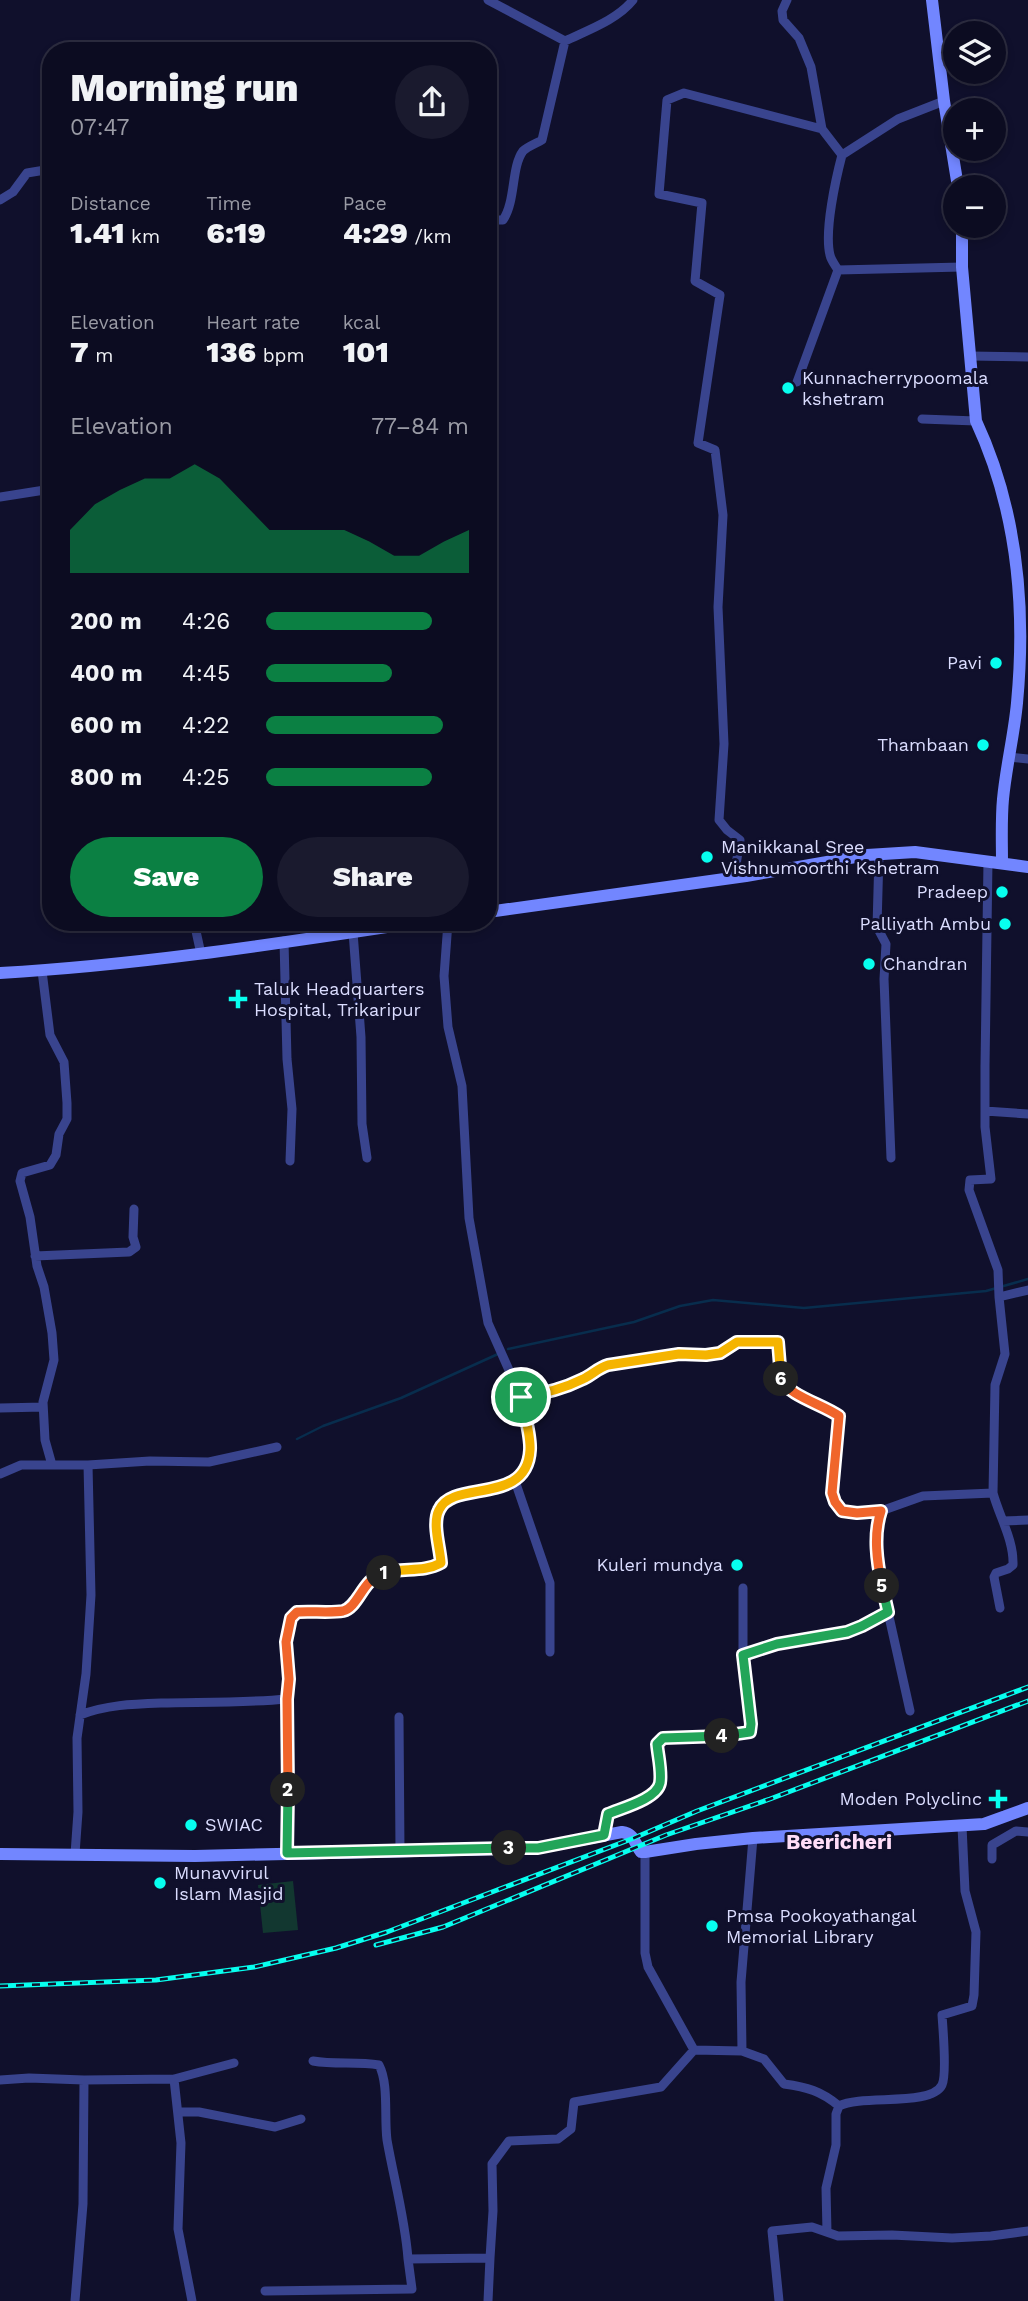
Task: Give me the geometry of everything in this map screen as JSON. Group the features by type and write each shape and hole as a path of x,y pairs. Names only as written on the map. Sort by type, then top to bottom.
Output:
{"main road":[{"path":"932,0 944,98"},
{"path":"961,238 976,421 987,444 1000,485 1020,588 1017,703 1003,800 1002,863"},
{"path":"497,911 878,854 915,852 1028,867"},
{"path":"0,973 78,969 360,931"},
{"path":"0,1854 195,1856 538,1848 628,1833 634,1838 641,1852 645,1852 696,1843 753,1838 984,1824 1028,1808"}],"street":[{"path":"488,0 565,41"},
{"path":"565,41 607,21 633,0"},
{"path":"787,0 782,11 783,20 799,38 811,67 822,129 842,155"},
{"path":"497,220 503,220 509,211 524,150 542,140 565,41"},
{"path":"734,877 740,840 719,820 724,744 718,607 723,515 715,450 698,443 720,295 695,281 702,203 659,194 667,100 684,93 822,129"},
{"path":"797,382 838,270 830,255 829,230 834,186 842,155 898,119 943,101"},
{"path":"0,200 13,192 27,173 42,170"},
{"path":"838,270 962,267"},
{"path":"971,356 1028,357"},
{"path":"922,419 976,421"},
{"path":"0,497 42,491"},
{"path":"1009,757 1028,759"},
{"path":"878,854 877,927 886,944 884,979 891,1158"},
{"path":"988,861 985,1111 991,1179 970,1180 969,1190 998,1270 1005,1354 995,1385 993,1493 1011,1547 1013,1565 996,1573 994,1577 1000,1608"},
{"path":"196,931 201,954"},
{"path":"287,1853 289,1679 286,1642 291,1618 297,1612 344,1611 354,1603 364,1586 378,1575 399,1569 429,1569 441,1563 436,1519 440,1506 453,1496 484,1491 515,1481 525,1466 530,1450 521,1397 488,1323 469,1218 462,1086 448,1027 444,976 447,931"},
{"path":"353,932 361,1037 362,1124 367,1158"},
{"path":"284,942 287,1059 292,1109 290,1161"},
{"path":"42,971 50,1035 64,1062 67,1119 59,1134 56,1155 50,1165 22,1174 20,1181 44,1287 54,1360 43,1407 45,1440 52,1465"},
{"path":"985,1111 1028,1114"},
{"path":"35,1256 129,1252 136,1247 133,1237 134,1209"},
{"path":"999,1291 1028,1290"},
{"path":"521,1397 570,1385 608,1365 679,1354 720,1353 737,1342 778,1342 781,1381 788,1390 839,1416 832,1493 842,1511 881,1511 923,1496 993,1493"},
{"path":"0,1408 43,1407"},
{"path":"0,1474 21,1465 209,1462 277,1447"},
{"path":"75,1854 78,1812 75,1765 86,1674 91,1595 88,1465"},
{"path":"515,1481 550,1583 550,1652"},
{"path":"881,1511 878,1521 877,1563 910,1711"},
{"path":"1003,1521 1028,1520"},
{"path":"604,1835 608,1814 654,1794 660,1785 657,1744 663,1738 713,1737 750,1732 743,1655 743,1588"},
{"path":"743,1655 777,1644 847,1632 888,1612"},
{"path":"79,1715 97,1708 127,1704 222,1701 246,1703 287,1699"},
{"path":"399,1717 400,1850"},
{"path":"827,2232 826,2188 836,2145 836,2114 839,2106 874,2098 909,2098 934,2094 942,2086 945,2072 942,2015 972,2006 976,1932 965,1891 961,1826"},
{"path":"992,1858 992,1844 1016,1831 1028,1832"},
{"path":"742,2051 741,1982 753,1838"},
{"path":"645,1852 645,1953 648,1967 694,2050"},
{"path":"694,2050 742,2051 764,2059 784,2084 825,2094 839,2106"},
{"path":"488,2301 493,2211 492,2164 509,2141 558,2140 571,2129 574,2102 662,2087 694,2050"},
{"path":"265,2291 412,2289 403,2208 387,2138 384,2076 379,2065 313,2061"},
{"path":"0,2080 174,2079 234,2063"},
{"path":"174,2079 182,2165 178,2229 192,2301"},
{"path":"75,2301 83,2204 84,2080"},
{"path":"178,2112 199,2112 275,2127 301,2119"},
{"path":"779,2301 772,2231 812,2227 838,2236 952,2238 1028,2231"},
{"path":"408,2259 490,2258"}],"green space":[{"path":"293,1881 298,1930 263,1933 258,1885"}],"waterway":[{"path":"508,1349 634,1322 680,1306 713,1300 804,1308 986,1291 1028,1279"},
{"path":"297,1439 323,1426 401,1398 498,1354"}],"railway":[{"path":"0,1986 156,1980 254,1967 336,1948 387,1932 634,1838 697,1811 1028,1687"},
{"path":"376,1945 443,1927 666,1835 770,1799 1028,1701"}],"place":[{"name":"Kunnacherrypoomala kshetram","path":"788,388"},
{"name":"Pavi","path":"996,663"},
{"name":"Thambaan","path":"983,745"},
{"name":"Manikkanal Sree Vishnumoorthi Kshetram","path":"707,857"},
{"name":"Pradeep","path":"1002,892"},
{"name":"Palliyath Ambu","path":"1005,924"},
{"name":"Chandran","path":"869,964"},
{"name":"Taluk Headquarters Hospital, Trikaripur","path":"238,999"},
{"name":"Kuleri mundya","path":"737,1565"},
{"name":"Moden Polyclinc","path":"998,1799"},
{"name":"SWIAC","path":"191,1825"},
{"name":"Munavvirul Islam Masjid","path":"160,1883"},
{"name":"Pmsa Pookoyathangal Memorial Library","path":"712,1926"}],"district":[{"name":"Beericheri","path":"839,1842"}],"route":[{"path":"737,1342 778,1342 781,1381 788,1390 839,1416 832,1493 835,1502 842,1511 881,1511 878,1521 877,1563 888,1612 847,1632 777,1644 743,1655 750,1732 713,1737 663,1738 657,1744 660,1785 654,1794 608,1814 604,1835 538,1848 287,1853 289,1679 286,1642 291,1618 297,1612 344,1611 354,1603 364,1586 378,1575 399,1569 429,1569 441,1563 436,1519 440,1506 453,1496 484,1491 515,1481 525,1466 530,1450 521,1397 570,1385 608,1365 679,1354 720,1353 737,1342"}]}
